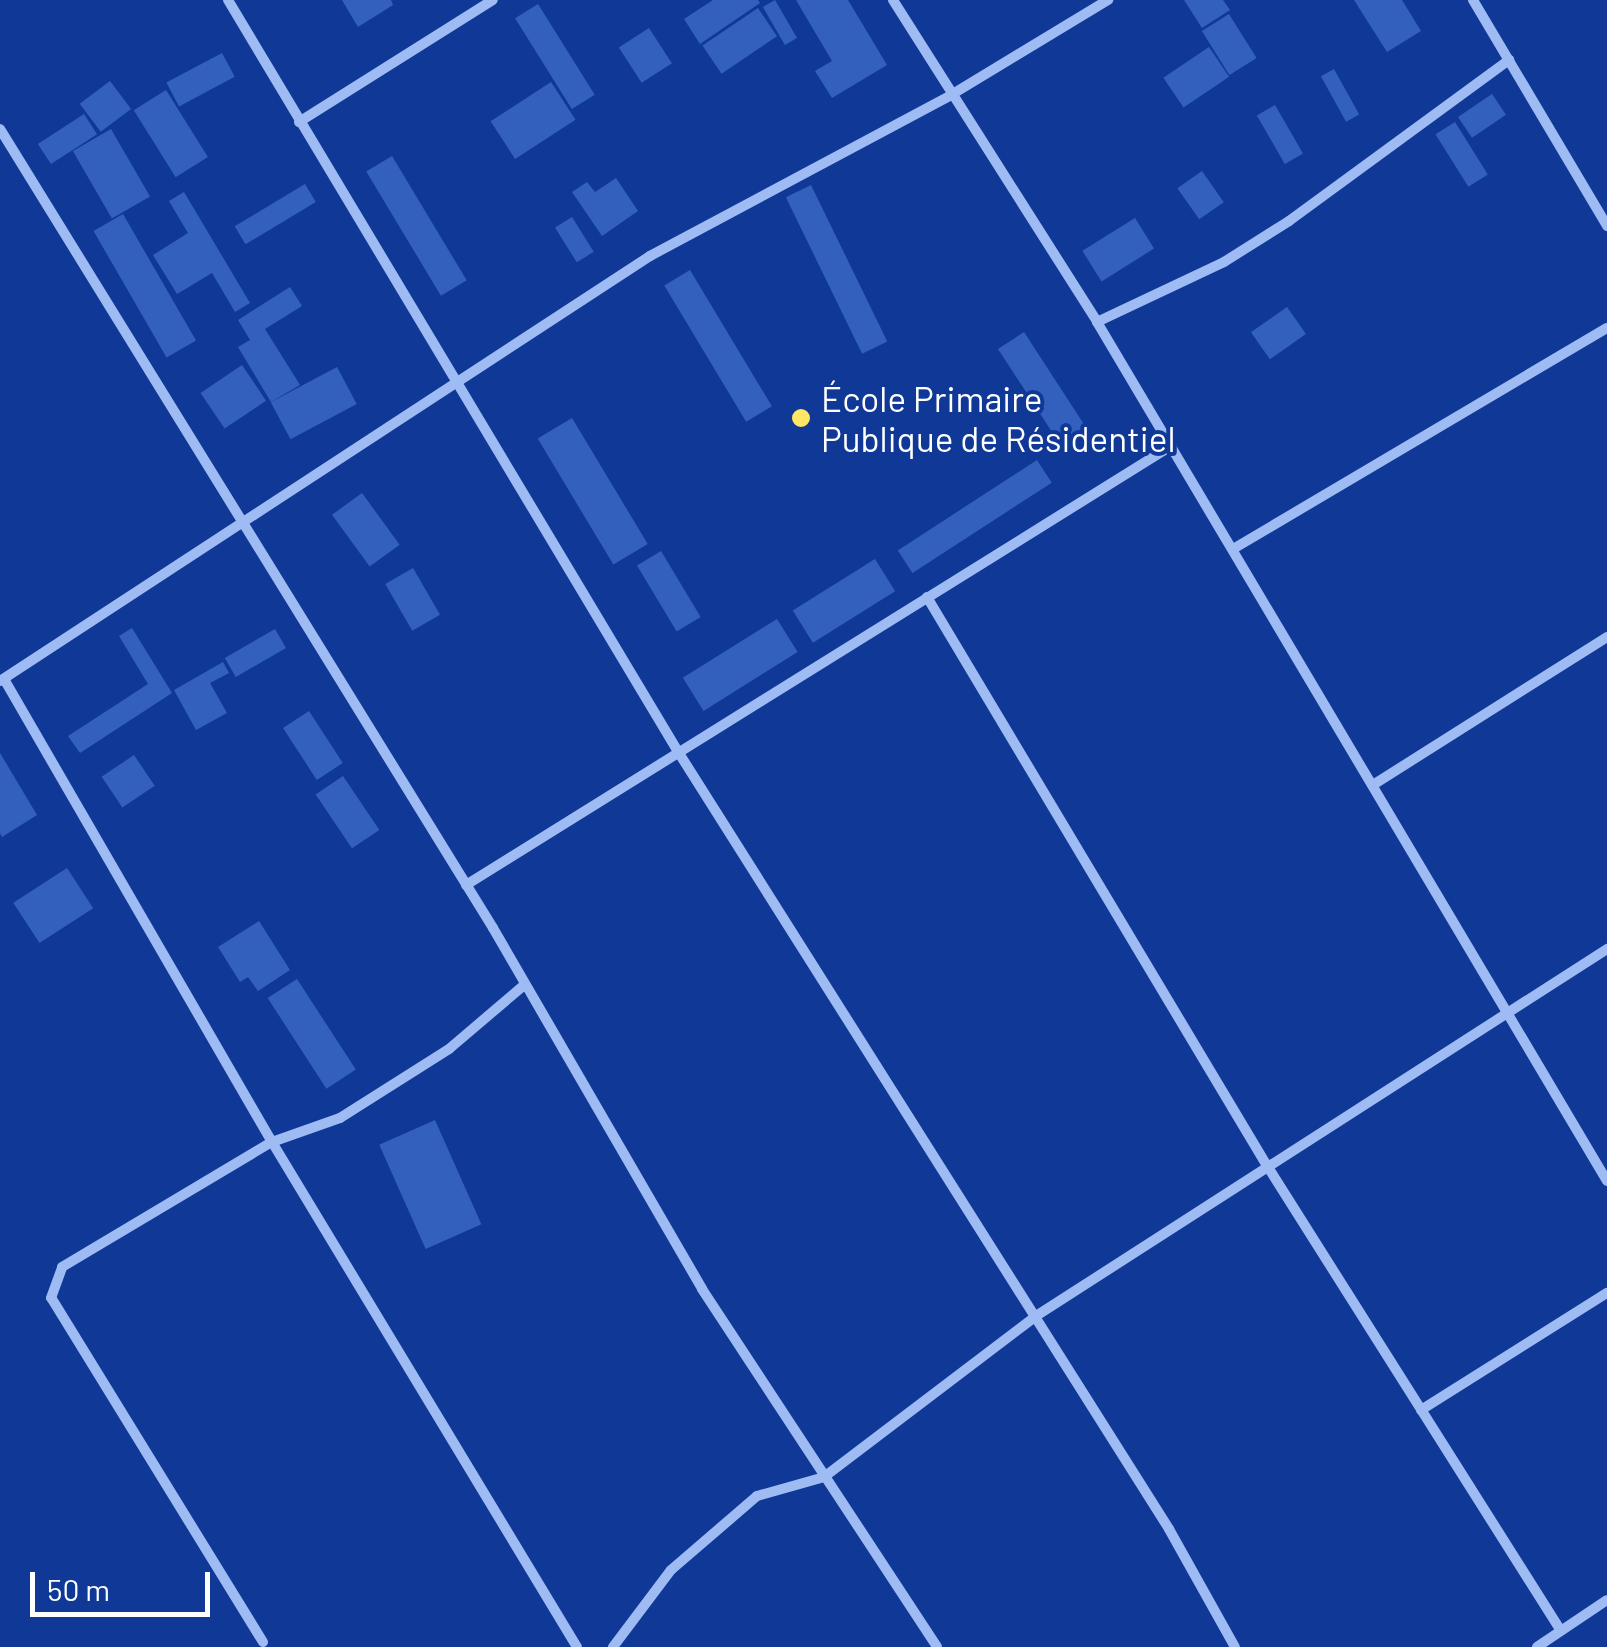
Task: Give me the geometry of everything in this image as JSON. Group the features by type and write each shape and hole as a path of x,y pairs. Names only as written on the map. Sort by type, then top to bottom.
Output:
{"street":[{"path":"228,0 677,750 1036,1316 1235,1647"},
{"path":"300,122 492,0"},
{"path":"894,0 1098,322 1376,783 1500,1011 1607,1180"},
{"path":"577,1647 272,1142 2,680 130,601 241,517 650,256 951,95 1108,0"},
{"path":"1473,0 1607,226"},
{"path":"1098,322 1273,231 1509,60"},
{"path":"0,129 241,517 824,1476 937,1647"},
{"path":"1233,549 1607,328"},
{"path":"466,885 677,750 1171,446"},
{"path":"927,597 1266,1164 1561,1630"},
{"path":"1376,783 1607,637"},
{"path":"613,1647 671,1570 757,1496 824,1476 1036,1316 1500,1011 1607,949"},
{"path":"263,1642 50,1298 62,1267 82,1250 272,1142 354,1110 449,1049 523,986"},
{"path":"1421,1410 1607,1293"},
{"path":"1537,1647 1607,1600"}],"building":[{"path":"342,0 391,0 393,5 358,27"},
{"path":"713,0 760,3 700,44 684,19"},
{"path":"775,0 797,38 785,45 763,7"},
{"path":"796,0 848,0 887,65 832,98 815,71 832,61"},
{"path":"1184,0 1223,0 1230,10 1202,28"},
{"path":"1354,0 1402,0 1421,31 1387,52"},
{"path":"538,4 595,95 572,109 515,18"},
{"path":"758,8 777,36 721,74 702,45"},
{"path":"1229,14 1257,58 1229,75 1202,31"},
{"path":"649,28 672,63 642,83 619,48"},
{"path":"1209,47 1229,77 1184,108 1163,78"},
{"path":"222,53 235,77 179,106 166,83"},
{"path":"1334,69 1359,114 1346,122 1321,76"},
{"path":"110,81 131,109 101,132 80,104"},
{"path":"551,82 576,120 515,159 491,121"},
{"path":"166,90 208,157 176,177 134,110"},
{"path":"1492,94 1506,115 1472,138 1458,117"},
{"path":"1275,105 1303,153 1285,164 1257,116"},
{"path":"84,114 97,134 51,164 38,144"},
{"path":"1455,122 1488,175 1468,187 1435,134"},
{"path":"111,129 150,197 112,219 73,151"},
{"path":"392,156 467,280 441,296 366,171"},
{"path":"1202,171 1224,202 1199,219 1177,188"},
{"path":"616,178 638,211 602,236 572,192 587,182 595,192"},
{"path":"305,184 316,202 246,244 235,226"},
{"path":"811,185 887,341 862,354 786,197"},
{"path":"184,192 250,303 235,312 212,273 177,294 153,255 188,233 169,201"},
{"path":"123,214 196,340 167,357 94,231"},
{"path":"572,217 594,252 577,262 555,228"},
{"path":"1135,218 1154,249 1101,281 1082,251"},
{"path":"690,270 772,406 746,422 664,285"},
{"path":"290,287 302,306 265,329 300,385 271,402 238,347 250,340 238,320"},
{"path":"1287,307 1306,334 1270,359 1251,332"},
{"path":"1024,332 1087,429 1061,446 998,349"},
{"path":"242,365 266,401 225,429 201,393"},
{"path":"337,367 357,404 290,439 271,402"},
{"path":"572,418 648,544 613,565 538,439"},
{"path":"1037,460 1052,483 912,573 898,550"},
{"path":"362,493 400,545 370,567 332,515"},
{"path":"661,551 701,617 677,631 637,565"},
{"path":"875,559 895,591 813,643 793,610"},
{"path":"413,568 440,615 412,631 385,584"},
{"path":"777,619 798,652 704,711 683,678"},
{"path":"132,628 172,693 80,753 68,736 148,684 119,636"},
{"path":"275,629 286,648 236,677 225,658"},
{"path":"223,662 229,673 210,683 227,713 196,730 174,690"},
{"path":"309,711 343,763 317,780 283,728"},
{"path":"0,753 37,815 2,837 0,833"},
{"path":"134,755 155,786 122,807 102,777"},
{"path":"343,776 379,830 352,848 316,794"},
{"path":"67,868 93,908 39,943 13,903"},
{"path":"259,921 290,970 258,991 248,977 240,982 218,947"},
{"path":"297,979 356,1070 326,1089 268,998"},
{"path":"435,1120 481,1224 426,1249 379,1145"}],"place":[{"name":"École Primaire Publique de Résidentiel","path":"801,418"}]}
